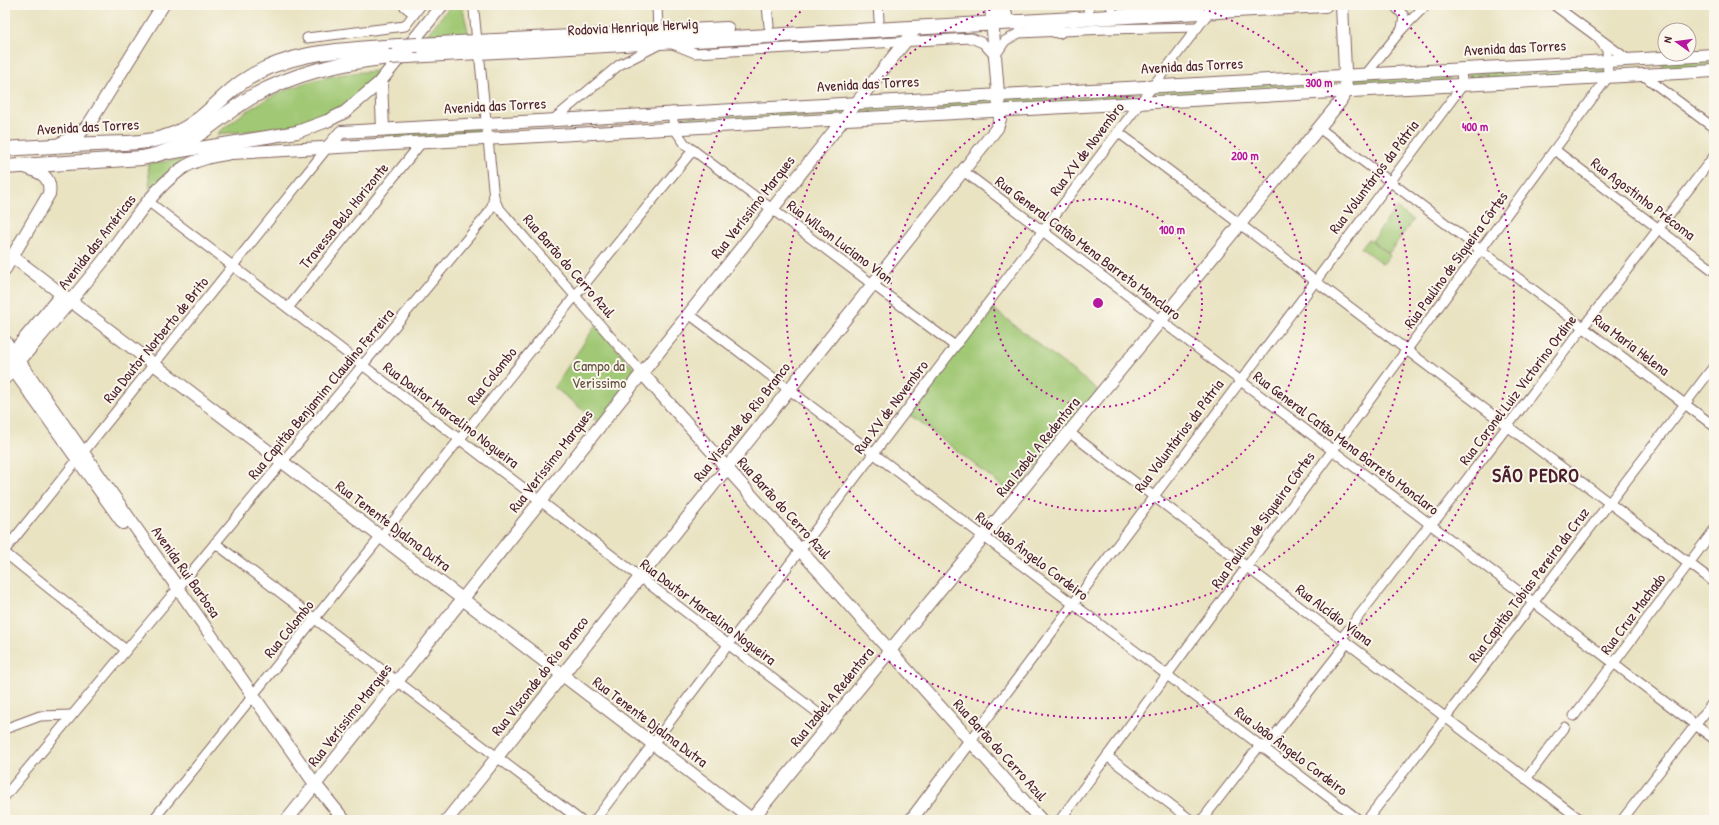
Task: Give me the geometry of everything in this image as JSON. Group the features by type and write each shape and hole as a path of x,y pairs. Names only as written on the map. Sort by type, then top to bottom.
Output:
{"highway":[{"name":"Rodovia Henrique Herwig","path":"662,37 768,26 994,12 1164,5"},
{"name":"Rodovia Henrique Herwig","path":"172,135 196,121 242,82 278,63 325,52 404,51 662,37 916,28 994,12 1026,22 1325,5"},
{"path":"1026,22 1059,31"},
{"name":"Rodovia Henrique Herwig","path":"158,155 178,148 193,140 248,100 276,84 298,75 342,63 389,57 418,45 478,47"},
{"name":"Avenida das Torres","path":"5,149 57,145 138,142 172,135"},
{"path":"5,166 142,158 158,155"}],"main road":[{"path":"57,145 79,134 89,124 163,5"},
{"path":"232,153 283,135 313,127 345,112 381,81 442,5"},
{"path":"1342,5 1346,92"},
{"name":"Rua Visconde do Rio Branco","path":"447,820 962,170 997,128 1000,119 1000,111 995,56 994,12"},
{"name":"Rua Veríssimo Marques","path":"286,820 916,28"},
{"name":"Avenida das Torres","path":"1697,55 1714,54"},
{"name":"Avenida das Torres","path":"328,147 341,132 380,129 1346,74 1657,58"},
{"path":"232,153 1714,72"},
{"path":"378,144 380,129 381,81"},
{"path":"1225,82 1220,90 1226,98"},
{"name":"Rua Izabel A Redentora","path":"752,820 1320,128 1346,92"},
{"path":"1318,94 1329,102 1330,111 1327,119"},
{"path":"158,155 283,135"},
{"name":"Avenida das Américas","path":"10,363 162,185 182,168 206,158 232,153"},
{"path":"5,269 48,199 50,187 45,176 39,171 20,166"},
{"name":"Rua Tenente Djalma Dutra","path":"13,257 752,820"},
{"name":"Avenida Rui Barbosa","path":"5,341 10,363 80,456 313,786 334,820"},
{"name":"Rua Barão do Cerro Azul","path":"642,373 1041,820"},
{"name":"Rua Voluntários da Pátria","path":"911,820 971,740"},
{"name":"Avenida Rui Barbosa","path":"313,786 344,820"}],"street":[{"path":"403,5 414,14"},
{"path":"307,38 405,26 421,5"},
{"path":"657,5 662,37"},
{"path":"767,5 768,26"},
{"path":"878,5 879,20"},
{"path":"1394,5 1404,16 1402,30"},
{"path":"1367,73 1402,30 1426,5"},
{"path":"1554,5 1627,59"},
{"name":"Rua Barão do Cerro Azul","path":"474,10 494,196 498,208 574,297 642,373"},
{"name":"Rua XV de Novembro","path":"595,820 1210,11"},
{"path":"662,37 695,53 971,38 983,43 995,56 1005,41 1014,35 1059,31 1198,27"},
{"path":"554,119 619,65 662,37"},
{"path":"1598,38 1606,50 1608,77"},
{"path":"1659,62 1659,75 1666,91"},
{"path":"1461,68 1462,86"},
{"path":"1643,76 1666,91 1714,128"},
{"name":"Rua Paulino de Siqueira Côrtes","path":"1060,820 1608,77"},
{"path":"1588,79 1594,82 1597,92"},
{"name":"Rua Voluntários da Pátria","path":"971,740 1462,86"},
{"path":"672,112 674,128"},
{"name":"Rua Wilson Luciano Vion","path":"674,128 681,140 693,150 955,346"},
{"name":"Rua Maria Helena","path":"1320,128 1714,426"},
{"path":"1118,132 1714,582"},
{"name":"Travessa Belo Horizonte","path":"288,308 422,142"},
{"name":"Rua Doutor Norberto de Brito","path":"5,550 328,147"},
{"name":"Rua Colombo","path":"153,820 693,150"},
{"name":"Rua Agostinho Précoma","path":"1555,150 1714,271"},
{"name":"Rua Coronel Luiz Victorino Ordine","path":"1202,820 1262,747 1344,641 1430,524 1438,517 1714,156"},
{"name":"Rua General Catão Mena Barreto Monclaro","path":"962,170 1714,739"},
{"name":"Rua Capitão Benjamim Claudino Ferreira","path":"5,796 485,218 491,209 494,196"},
{"name":"Rua Doutor Marcelino Nogueira","path":"149,202 831,723"},
{"path":"485,218 493,215 505,217"},
{"name":"Rua João Ângelo Cordeiro","path":"689,314 1359,820"},
{"name":"Rua Capitão Tobias Pereira da Cruz","path":"1367,820 1714,366"},
{"name":"Rua Alcídio Viana","path":"1070,433 1581,820"},
{"name":"Rua Cruz Machado","path":"1574,716 1714,530"},
{"path":"215,543 580,820"},
{"path":"5,553 126,650"},
{"path":"1622,820 1714,701"},
{"path":"5,729 40,716 72,715"},
{"path":"1526,779 1566,727"},
{"path":"1107,756 1191,820"}],"green space":[{"path":"451,5 462,5 469,36 426,36"},
{"path":"1714,59 1714,68 1663,71 1662,62 1697,62 1697,60"},
{"path":"1604,65 1604,73 1468,83 1468,72"},
{"path":"379,71 360,91 342,106 325,116 306,123 287,127 217,134 235,119 254,107 273,96 292,88 334,76"},
{"path":"1448,73 1449,83 1349,89 1349,78"},
{"path":"1337,80 1337,91 1231,96 1230,85"},
{"path":"1215,87 1216,97 1150,100 1157,90"},
{"path":"1129,91 1129,100 1008,106 1007,98"},
{"path":"994,98 994,108 854,115 859,105"},
{"path":"846,106 843,116 684,123 684,116"},
{"path":"479,127 480,136 382,142 383,135"},
{"path":"187,158 150,189 148,164"},
{"path":"1396,208 1413,220 1389,253 1372,241"},
{"path":"1368,239 1390,255 1383,264 1361,248"},
{"path":"991,307 1099,391 1014,495 909,414"},
{"name":"Campo da Verissimo","path":"596,325 638,373 599,423 554,387"}],"district":[{"name":"SÃO PEDRO","path":"1536,475"}]}
